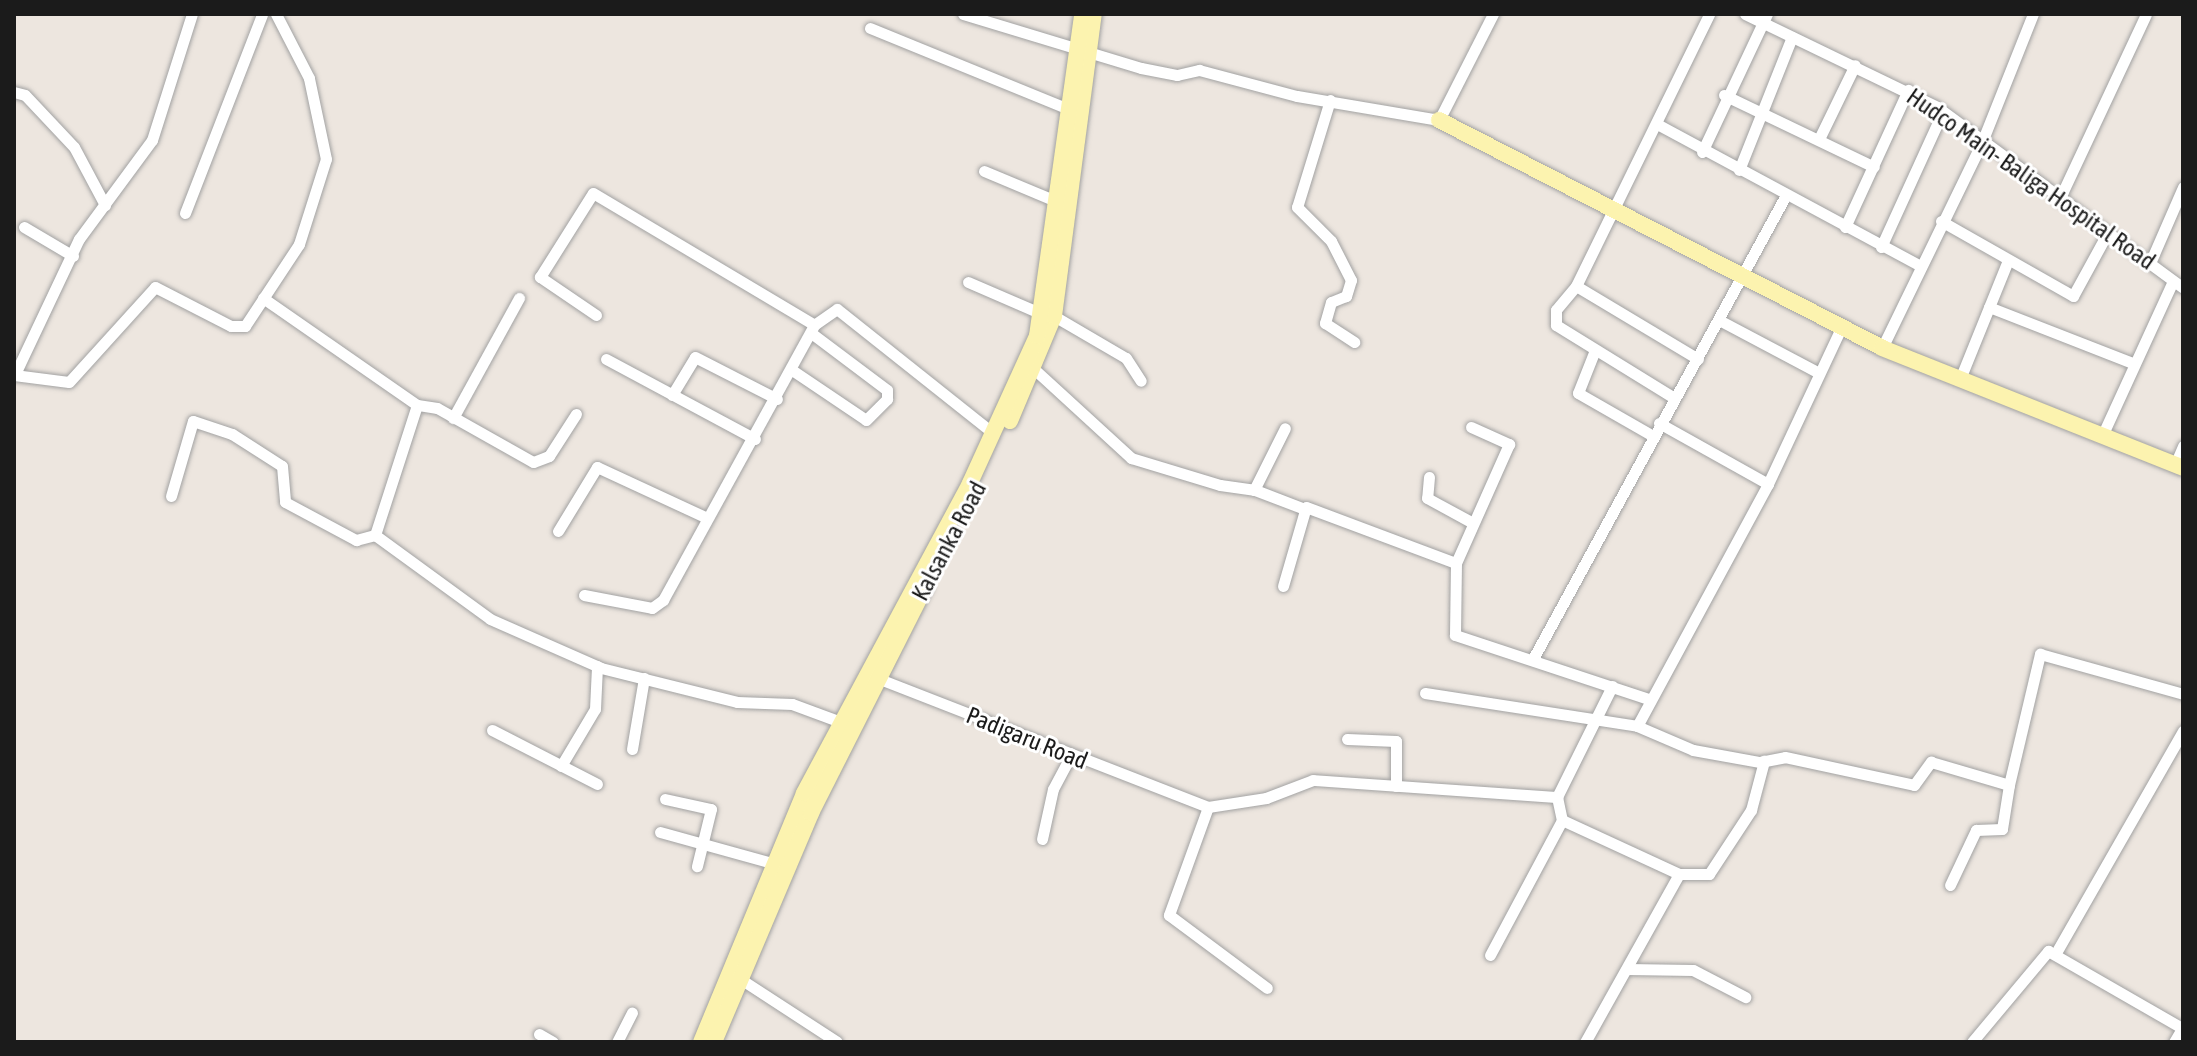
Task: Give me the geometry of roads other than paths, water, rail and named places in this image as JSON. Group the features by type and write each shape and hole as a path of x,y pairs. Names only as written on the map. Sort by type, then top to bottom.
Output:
{"main road":[{"path":"701,1042 838,721 993,433 1049,309 1058,202 1071,110 1084,52 1082,14"},
{"name":"Kalsanka Road","path":"714,1042 877,678 1034,369 1049,309 1084,52 1094,14"},
{"path":"1439,120 1617,206 1882,348 2179,466"}],"street":[{"path":"192,14 152,140 73,256 15,373 69,382 155,287 231,326 245,326 299,244 326,159 309,78 276,14"},
{"path":"185,213 262,14"},
{"path":"963,14 1084,52 1439,120 1493,14"},
{"path":"1674,398 1556,325 1556,310 1576,286 1709,14"},
{"name":"Hudco Main- Baliga Hospital Road","path":"1745,14 1765,19 1792,37 1908,90 1943,111 2059,200 2178,284"},
{"path":"1882,348 1982,142 2033,14"},
{"path":"2059,200 2146,14"},
{"path":"1702,152 1724,95 1765,19"},
{"path":"870,28 1071,110"},
{"path":"1739,170 1792,37"},
{"path":"1819,139 1855,65"},
{"path":"1845,227 1908,90"},
{"path":"14,92 25,95 74,147 105,205"},
{"path":"1724,95 1874,167"},
{"path":"1330,100 1297,207 1331,241 1351,280 1346,296 1329,306 1325,323 1354,342"},
{"path":"1881,247 1943,111"},
{"path":"1657,124 1702,152 1921,266"},
{"path":"984,171 1058,202"},
{"path":"2150,263 2183,187"},
{"path":"596,315 540,277 593,193 812,329 887,390 887,399 866,420 792,370"},
{"path":"1534,657 1786,195"},
{"path":"1941,221 2073,296 2107,234"},
{"path":"24,227 73,256"},
{"path":"1960,379 2008,260"},
{"path":"968,282 1049,309 1131,361 1141,381"},
{"path":"2102,436 2133,363 2178,284"},
{"path":"1576,286 1698,359"},
{"path":"263,298 417,405 453,418 533,462 549,456 576,414"},
{"path":"453,418 519,298"},
{"path":"1989,307 2133,363"},
{"path":"584,595 656,607 705,517 755,439 812,329 837,309 993,433"},
{"path":"1719,320 1819,373"},
{"path":"1637,726 1648,699 1768,484 1841,328"},
{"path":"1595,350 1578,393 1653,436"},
{"path":"672,395 695,357 777,399"},
{"path":"606,359 755,439"},
{"path":"1034,369 1139,462 1255,490 1302,508 1341,516 1367,536 1456,563"},
{"path":"375,535 417,405"},
{"path":"171,496 193,421 232,434 282,466 285,502 356,540 375,535"},
{"path":"1659,423 1768,484"},
{"path":"1471,427 1509,444 1471,522 1456,563 1455,635 1534,657 1648,699"},
{"path":"1255,490 1285,428"},
{"path":"2179,466 2183,446"},
{"path":"558,531 597,467 705,517"},
{"path":"1429,477 1427,498 1471,522"},
{"path":"1283,586 1302,508"},
{"path":"375,535 490,619 597,666 737,702 792,704 838,721"},
{"path":"1950,885 1976,830 2002,829 2009,785 2040,654 2183,694"},
{"path":"561,766 595,709 597,666"},
{"path":"632,749 644,678"},
{"name":"Padigaru Road","path":"877,678 1070,757 1208,807"},
{"path":"1490,955 1562,820 1557,797 1600,721 1612,686"},
{"path":"1425,693 1637,726 1693,750 1764,761 1785,757 1914,785 1931,762 2009,785"},
{"path":"492,730 597,784"},
{"path":"2057,951 2183,731"},
{"path":"1347,739 1396,741 1396,786"},
{"path":"1042,839 1053,789 1070,757"},
{"path":"1562,820 1679,874 1709,874 1751,810 1764,761"},
{"path":"1267,988 1169,915 1208,807 1266,798 1313,780 1557,797"},
{"path":"665,799 711,809 697,866"},
{"path":"660,832 705,841 775,864"},
{"path":"1585,1042 1679,874"},
{"path":"1972,1042 2044,952 2057,951 2183,1028 2174,1042"},
{"path":"1627,969 1693,970 1745,997"},
{"path":"742,980 837,1042"},
{"path":"617,1042 632,1013"},
{"path":"539,1034 553,1042"}]}
